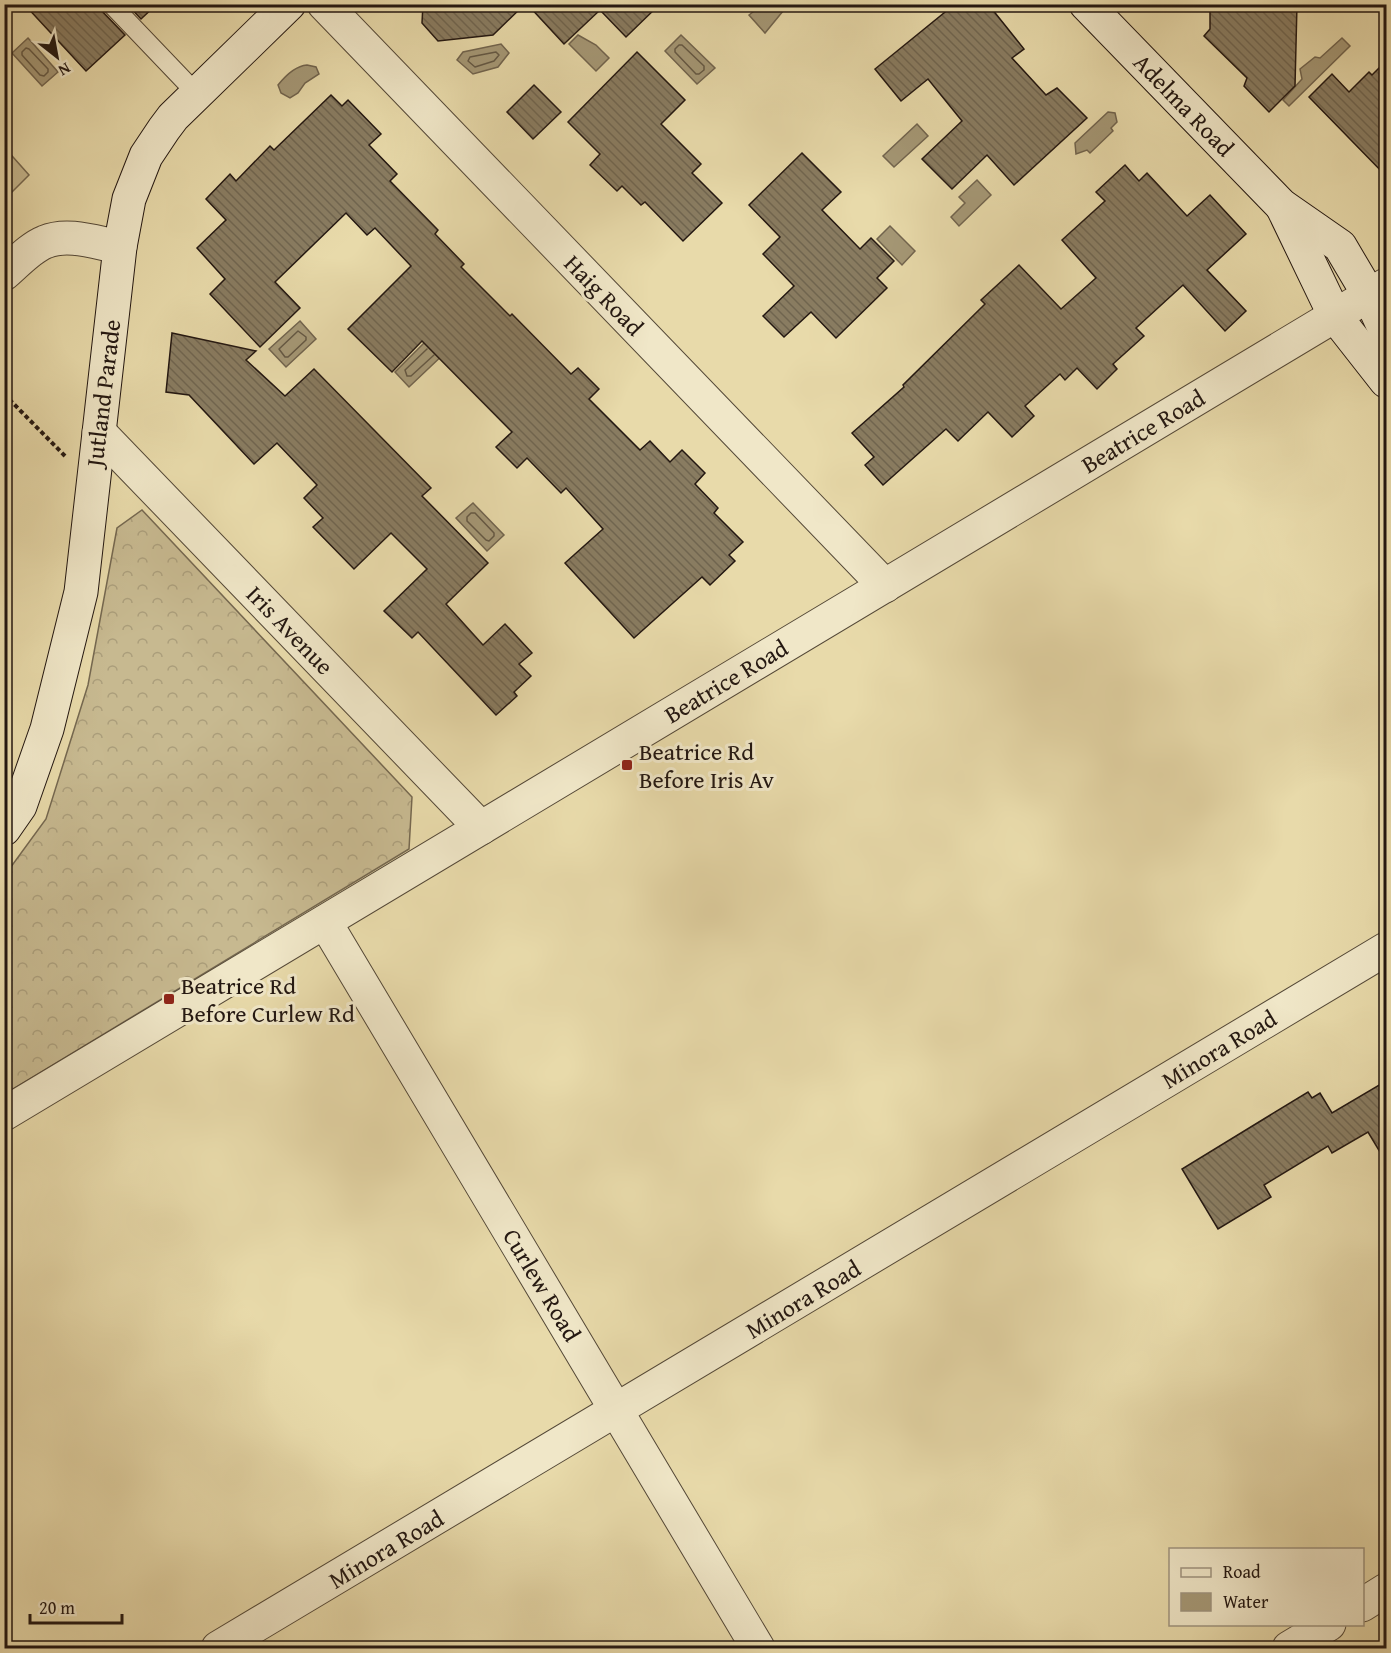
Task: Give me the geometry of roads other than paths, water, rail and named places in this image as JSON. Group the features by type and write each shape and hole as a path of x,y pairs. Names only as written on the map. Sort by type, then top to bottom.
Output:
{"street":[{"name":"Jutland Parade","path":"4,829 20,806 47,729 81,592 120,247 129,198 146,156 173,117 289,4"},
{"name":"Haig Road","path":"324,4 885,586"},
{"name":"Adelma Road","path":"1086,4 1281,205 1340,246 1378,290 1386,332"},
{"name":"Adelma Road","path":"1281,205 1335,316 1386,381"},
{"path":"4,274 29,252 45,242 58,238 72,238 120,247"},
{"name":"Beatrice Road","path":"4,1114 1378,290"},
{"name":"Iris Avenue","path":"99,432 481,828"},
{"name":"Curlew Road","path":"325,922 758,1648"},
{"name":"Minora Road","path":"218,1648 1386,949"},
{"path":"1364,1604 1386,1590"},
{"path":"1289,1648 1326,1626"}],"lane":[{"path":"111,4 197,94"}],"water":[{"path":"762,5 788,5 765,33 749,15"},
{"path":"578,35 596,45 609,58 596,71 569,44"},
{"path":"681,35 715,68 697,84 665,51"},
{"path":"28,38 58,72 42,86 12,53"},
{"path":"1342,38 1350,46 1289,106 1283,100 1302,79 1300,69 1315,57 1320,58"},
{"path":"501,44 509,53 498,67 473,74 457,60 463,52"},
{"path":"307,65 316,67 319,74 305,83 298,93 290,98 281,93 278,85 284,78 295,69"},
{"path":"1108,112 1115,113 1117,122 1111,128 1113,131 1090,153 1087,150 1076,154 1075,143"},
{"path":"917,124 928,136 894,167 883,156"},
{"path":"977,180 991,195 959,226 951,217 965,203 959,197"},
{"path":"890,226 915,251 902,265 877,239"},
{"path":"300,321 316,339 286,367 269,349"},
{"path":"433,334 448,350 409,387 395,372"},
{"path":"473,503 504,535 487,551 456,518"}],"place":[{"name":"Beatrice Rd Before Iris Av","path":"627,765"},
{"name":"Beatrice Rd Before Curlew Rd","path":"169,999"}]}
